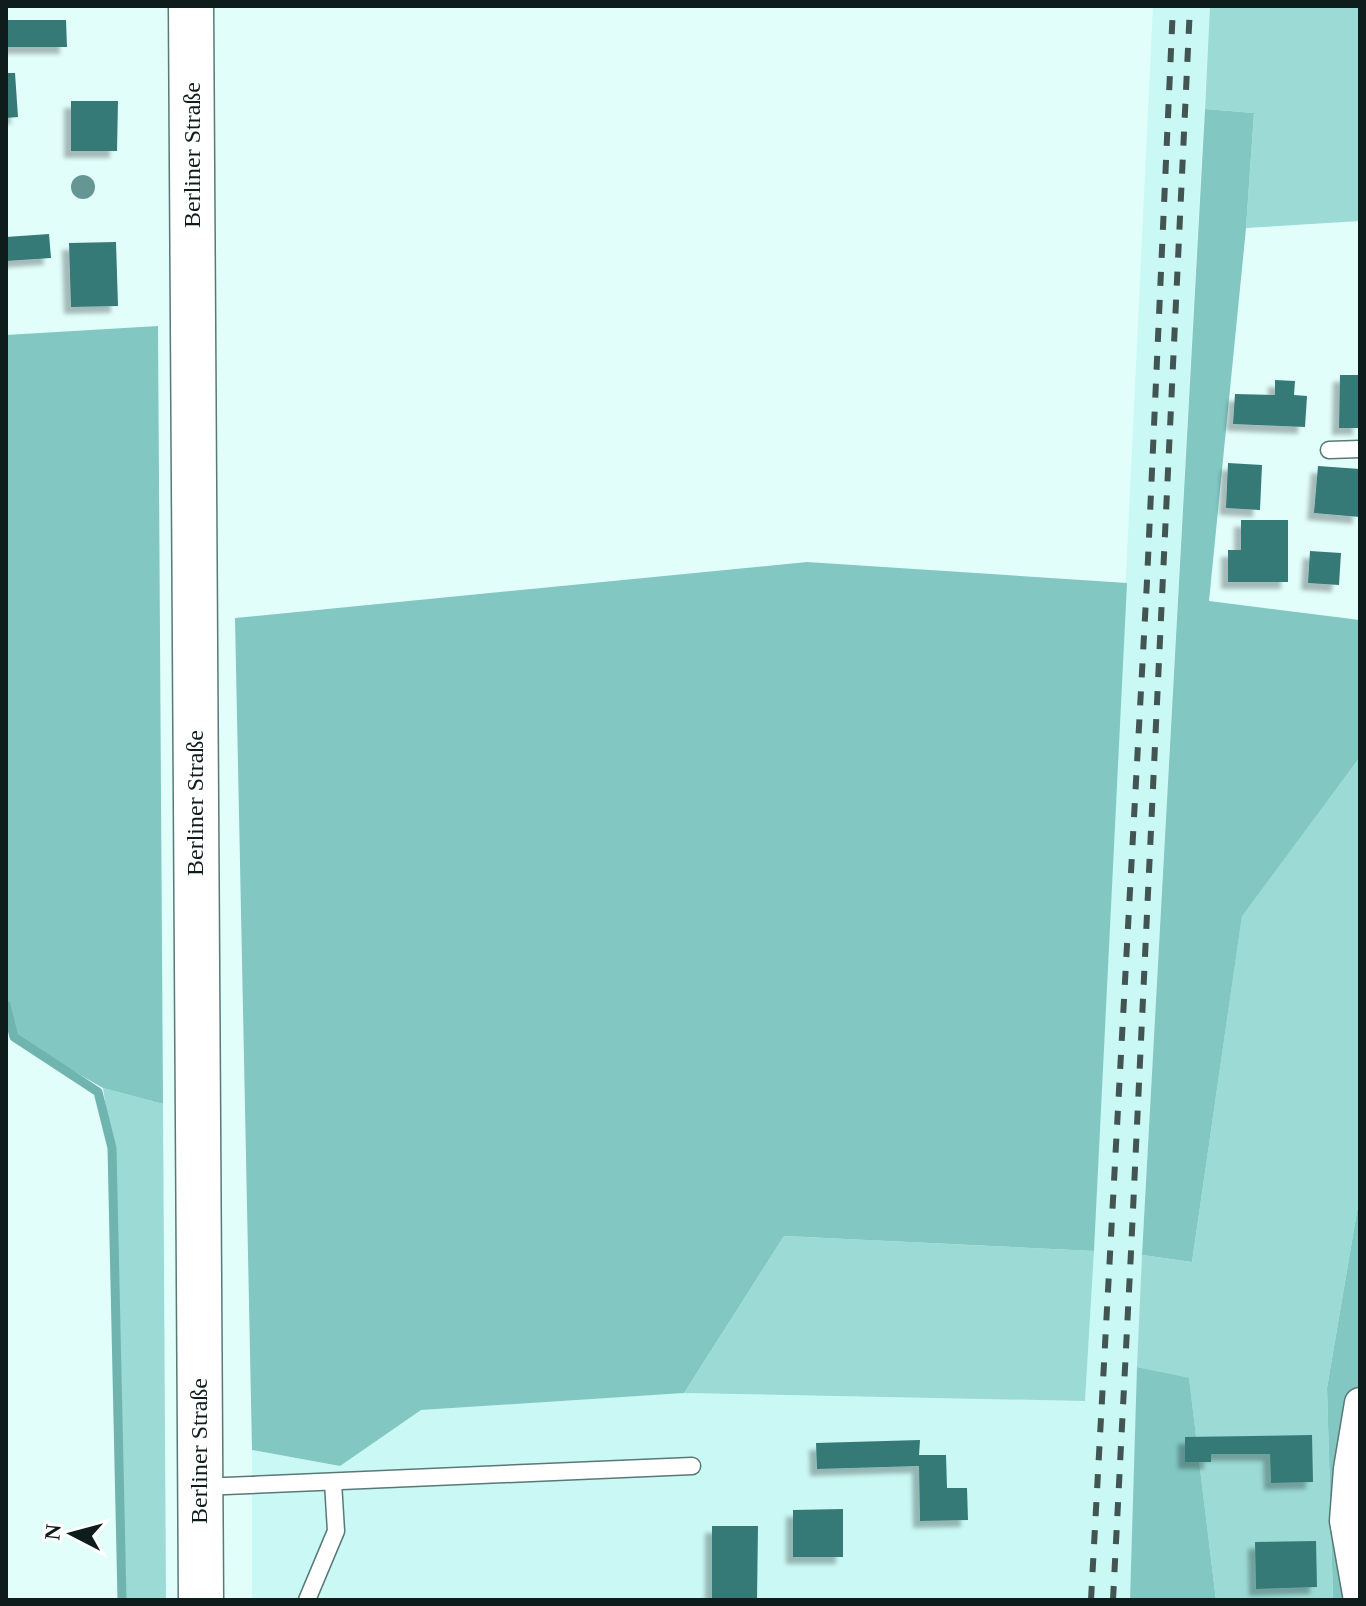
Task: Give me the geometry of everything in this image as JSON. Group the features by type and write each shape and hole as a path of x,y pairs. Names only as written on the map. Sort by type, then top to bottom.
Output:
{"main road":[{"name":"Berliner Straße","path":"191,6 201,1600"}],"street":[{"path":"1359,1600 1345,1521 1349,1469 1360,1403"}],"lane":[{"path":"1329,450 1360,449"},
{"path":"199,1487 692,1466"},
{"path":"307,1600 336,1531 333,1482"}],"shaded area":[{"path":"1153,6 1210,6 1142,1255 1130,1600 252,1600 252,1450 339,1466 421,1410 684,1393 1085,1401"},
{"path":"1210,6 1360,6 1360,221 1246,228 1254,113 1205,109"},
{"path":"1205,109 1254,113 1246,228 1209,601 1360,620 1360,757 1242,916 1192,1262 1142,1255"},
{"path":"158,326 163,1104 103,1088 14,1037 6,1004 6,335"},
{"path":"807,562 1127,583 1094,1251 784,1236 684,1393 421,1410 340,1466 252,1450 235,618"},
{"path":"1360,757 1360,1194 1327,1388 1333,1600 1216,1600 1189,1379 1137,1367 1142,1255 1192,1262 1242,915"},
{"path":"103,1088 163,1104 166,1600 122,1600 112,1148"},
{"path":"1360,1194 1360,1600 1333,1600 1327,1388"},
{"path":"784,1236 1094,1251 1085,1401 684,1393"},
{"path":"1137,1367 1189,1378 1216,1600 1130,1600"}],"building":[{"path":"6,20 66,20 67,47 6,47"},
{"path":"6,73 15,73 18,117 6,118"},
{"path":"71,101 118,101 117,151 71,151"},
{"path":"49,234 51,258 6,261 6,237"},
{"path":"116,242 118,306 71,307 69,243"},
{"path":"1340,375 1360,375 1360,428 1339,428"},
{"path":"1275,380 1295,381 1294,395 1307,396 1305,427 1233,424 1235,394 1275,395"},
{"path":"1228,463 1262,465 1260,510 1226,508"},
{"path":"1318,466 1360,469 1360,517 1314,513"},
{"path":"1241,520 1288,520 1288,582 1228,582 1228,550 1241,550"},
{"path":"1310,551 1341,553 1339,585 1308,583"},
{"path":"1312,1435 1313,1482 1271,1483 1270,1454 1211,1454 1211,1462 1185,1462 1185,1437"},
{"path":"920,1440 919,1455 946,1455 947,1488 967,1488 968,1520 920,1521 919,1466 817,1469 816,1443"},
{"path":"843,1509 843,1557 793,1557 793,1510"},
{"path":"712,1526 758,1526 757,1600 712,1600"},
{"path":"1316,1541 1317,1587 1256,1589 1255,1542"}],"waterway":[{"path":"6,1005 14,1037 98,1092 112,1148 122,1600"}],"railway":[{"path":"1091,1600 1147,581 1173,6"},
{"path":"1113,1600 1190,6"}]}
